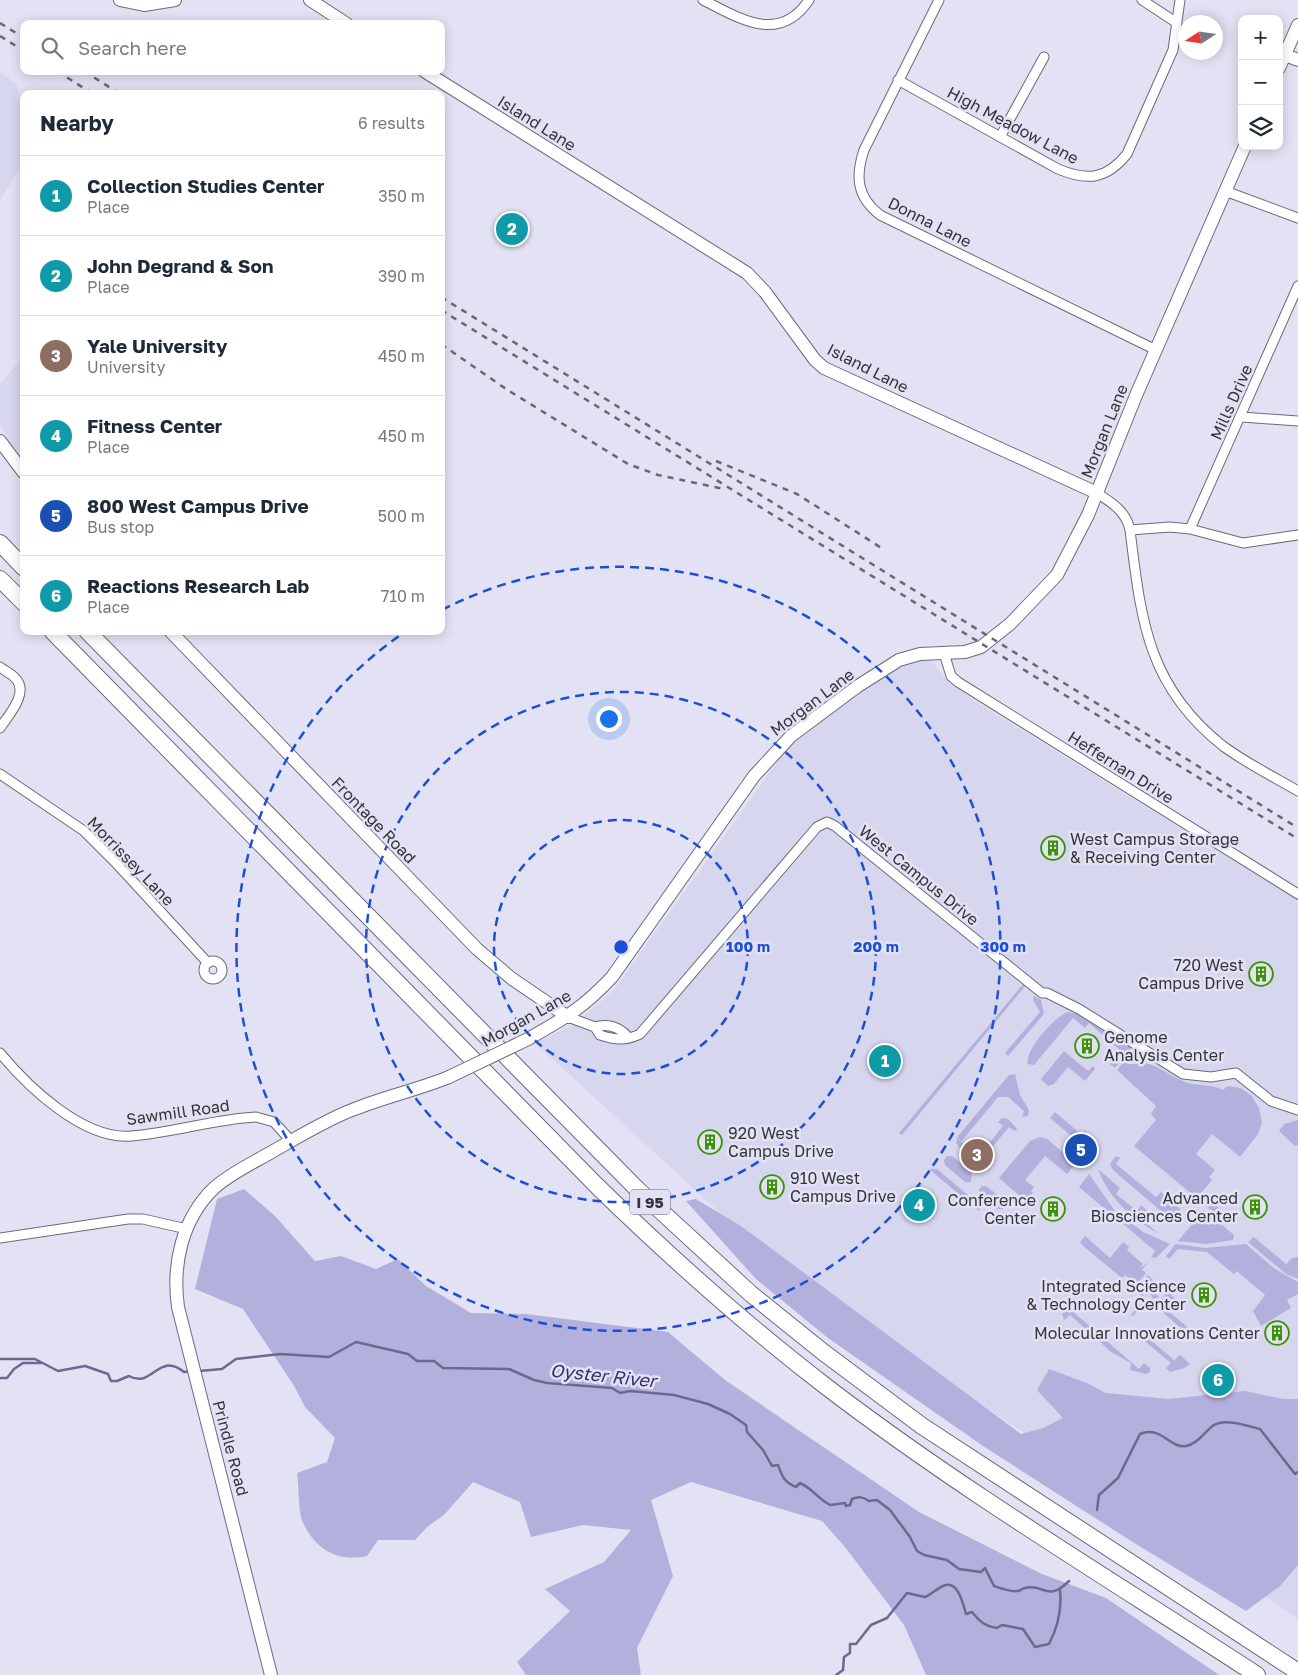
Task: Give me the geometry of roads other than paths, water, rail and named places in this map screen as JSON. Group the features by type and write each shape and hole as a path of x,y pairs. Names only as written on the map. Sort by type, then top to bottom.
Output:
{"highway":[{"path":"0,543 20,564"},
{"path":"0,579 20,599"},
{"name":"I 95","path":"56,635 593,1181 659,1246 733,1311 822,1384 928,1460 1257,1675"},
{"name":"I 95","path":"90,635 638,1190 751,1294 823,1352 916,1421 1298,1672"}],"street":[{"path":"120,0 144,5 175,0"},
{"path":"310,0 341,20"},
{"path":"703,0 747,22 760,26 774,24 789,18 809,0"},
{"name":"Donna Lane","path":"939,0 898,80 860,163 858,186 863,198 880,215 1156,350"},
{"path":"1142,0 1178,23"},
{"name":"High Meadow Lane","path":"1179,15 1180,0"},
{"name":"High Meadow Lane","path":"898,80 1058,169 1075,176 1095,176 1114,168 1127,154 1173,50 1178,23"},
{"path":"1283,60 1298,26"},
{"path":"1285,55 1298,60"},
{"path":"1000,137 1044,57"},
{"name":"Island Lane","path":"430,75 747,273 765,292 815,360 824,368 1097,493 1121,511 1128,520 1130,530"},
{"name":"Morgan Lane","path":"187,1229 200,1205 214,1188 291,1141 352,1110 422,1088 449,1077 568,1017 588,1002 612,977 754,776 777,749 851,691 893,663 910,656 974,651 1010,624 1039,596 1066,560 1097,493 1156,350 1243,150"},
{"path":"1226,191 1298,218"},
{"name":"Mills Drive","path":"1190,529 1242,417 1298,286"},
{"path":"1242,417 1298,421"},
{"path":"0,441 20,468"},
{"path":"1298,535 1243,543 1190,529 1170,527 1130,530 1141,611 1148,639 1155,660 1182,706 1201,727 1225,747 1298,791"},
{"name":"Frontage Road","path":"174,635 478,950 511,978 568,1017"},
{"name":"Heffernan Drive","path":"944,653 951,676 958,682 1298,894"},
{"path":"0,667 17,680 21,689 18,698 0,728"},
{"name":"Morrissey Lane","path":"0,774 84,831 208,963"},
{"name":"West Campus Drive","path":"568,1017 595,1027 600,1035 614,1040 620,1041 627,1036 640,1034 812,832 820,824 827,822 835,826 1042,993 1047,993 1079,1009 1183,1074 1211,1077 1236,1073 1271,1101 1298,1110"},
{"name":"Sawmill Road","path":"0,1053 14,1070 56,1105 83,1125 103,1134 131,1136 256,1117 274,1122 291,1141"},
{"path":"0,1238 128,1219 143,1219 187,1229"},
{"name":"Prindle Road","path":"187,1229 177,1260 175,1283 178,1307 271,1675"}],"waterway":[{"name":"Oyster River","path":"199,1371 222,1369 236,1359 280,1354 329,1357 356,1342 408,1354 417,1361 434,1361 443,1368 509,1369 534,1380 547,1383 612,1388 620,1393 630,1391 674,1395 708,1404 730,1414 746,1425 747,1432 763,1450 772,1466 778,1465 786,1481 796,1487 800,1483 804,1485 830,1505 845,1503 846,1506 850,1505 852,1499 859,1497 869,1501 877,1500 890,1510 910,1537 917,1551 924,1555 947,1560 959,1569 981,1572 985,1568 994,1586 1008,1590 1019,1591 1023,1588 1031,1587 1050,1592 1056,1591 1069,1581"},
{"name":"Oyster River","path":"0,1359 35,1359 58,1371 85,1366 108,1374 111,1381 117,1381 129,1376 137,1379 144,1378 162,1367 168,1366 175,1367 184,1372 191,1371"},
{"path":"0,1378 7,1378 14,1369 23,1363 41,1363"},
{"name":"Oyster River","path":"1097,1510 1099,1495 1118,1478 1140,1434 1147,1432 1154,1432 1175,1444 1186,1446 1194,1443 1214,1425 1219,1423 1231,1422 1249,1426 1260,1429 1295,1474 1298,1472"},
{"path":"836,1675 843,1670 844,1657 850,1653 850,1644 856,1644 871,1625 887,1618 907,1593 925,1597 943,1586 952,1586 959,1594 966,1614 972,1612 989,1626 997,1628 1002,1625 1023,1629 1035,1647 1049,1644 1052,1638 1060,1611 1060,1590"}],"railway":[{"path":"0,23 20,36"},
{"path":"0,36 20,48"},
{"path":"63,75 87,90"},
{"path":"90,75 114,90"},
{"path":"445,299 1298,828"},
{"path":"445,312 1298,839"},
{"path":"445,347 506,389 628,464 658,475 724,489"},
{"path":"716,461 797,494 883,549"}],"place":[{"name":"John Degrand & Son","path":"512,229"},
{"name":"West Campus Storage & Receiving Center","path":"1053,848"},
{"name":"720 West Campus Drive","path":"1261,974"},
{"name":"Genome Analysis Center","path":"1087,1046"},
{"name":"Collection Studies Center","path":"885,1061"},
{"name":"920 West Campus Drive","path":"710,1142"},
{"name":"800 West Campus Drive","path":"1081,1150"},
{"name":"Yale University","path":"977,1155"},
{"name":"910 West Campus Drive","path":"772,1187"},
{"name":"Fitness Center","path":"919,1205"},
{"name":"Advanced Biosciences Center","path":"1255,1207"},
{"name":"Conference Center","path":"1053,1209"},
{"name":"Integrated Science & Technology Center","path":"1204,1295"},
{"name":"Molecular Innovations Center","path":"1277,1333"},
{"name":"Reactions Research Lab","path":"1218,1380"}]}
